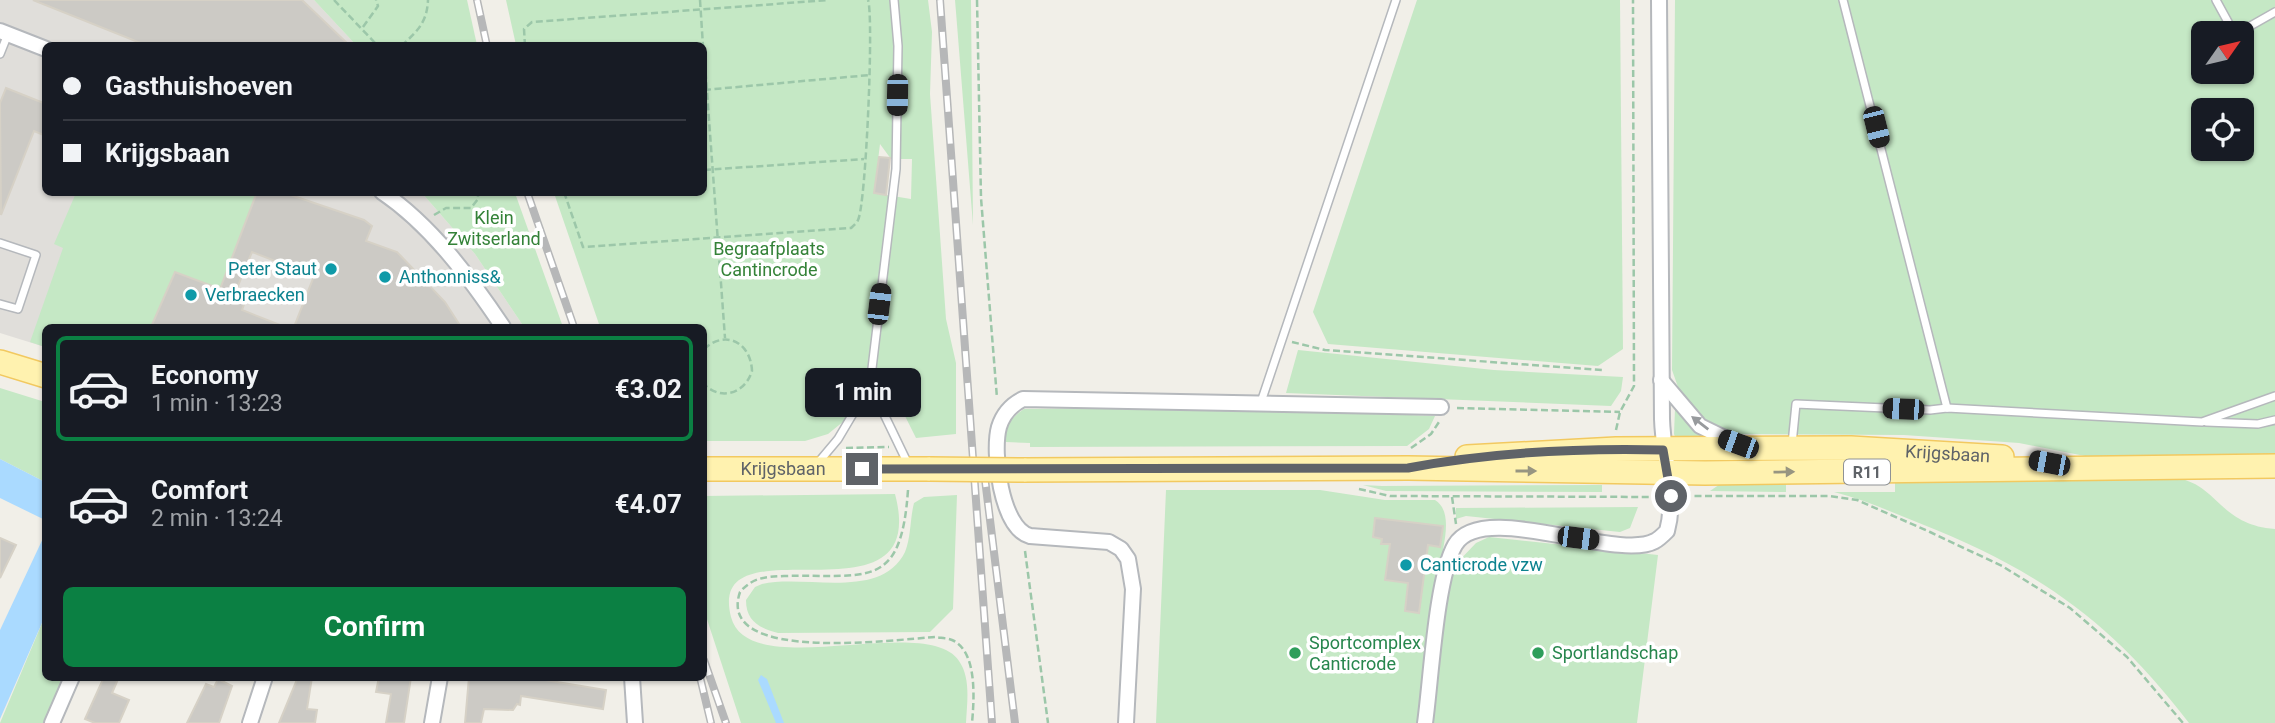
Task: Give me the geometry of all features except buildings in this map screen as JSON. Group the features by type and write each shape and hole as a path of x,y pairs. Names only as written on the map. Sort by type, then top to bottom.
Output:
{"main road":[{"path":"0,362 42,375"},
{"name":"Krijgsbaan","path":"1665,461 1751,449 1901,449 2031,459 2067,466"},
{"name":"Krijgsbaan","path":"707,470 1408,468 1616,460 2026,470 2067,466 2275,466"}],"street":[{"path":"1425,723 1445,574 1456,544 1463,536 1473,530 1500,527 1631,544 1653,543 1667,531 1671,496 1665,461 1661,380 1659,0"},
{"path":"4,32 42,47"},
{"path":"387,196 418,223 472,285 501,324"},
{"path":"1661,380 1700,426 1751,449"},
{"path":"1126,723 1133,589 1128,559 1121,549 1109,542 1023,534 1011,520 1003,497 997,438 1000,425 1009,409 1023,399 1261,402 1441,408"},
{"path":"52,723 70,681"},
{"path":"250,723 264,681"},
{"path":"432,723 439,681"},
{"path":"632,681 635,723"}],"lane":[{"path":"813,470 838,439 870,385 895,169 898,46 894,0"},
{"path":"1261,402 1396,0"},
{"path":"1843,0 1947,408"},
{"path":"2216,0 2229,21"},
{"path":"2254,23 2275,12"},
{"path":"0,54 4,32"},
{"path":"0,243 36,255 18,309 0,303"},
{"path":"870,385 920,469"},
{"path":"2202,422 2275,396"},
{"path":"1791,448 1796,404 1930,410 1947,408 2258,424 2275,420"}],"path":[{"path":"334,0 375,42"},
{"path":"363,27 378,6 376,0"},
{"path":"406,42 420,30 427,15 428,0"},
{"path":"700,0 703,42"},
{"path":"525,42 524,29 532,22 828,0"},
{"path":"565,196 583,247 851,228 859,219 864,159 870,75 868,0"},
{"path":"977,0 981,198 1000,425"},
{"path":"1617,496 1616,460 1620,412 1633,386 1633,0"},
{"path":"707,90 870,75"},
{"path":"707,113 725,338"},
{"path":"707,170 864,159"},
{"path":"418,223 446,208 471,208 478,196"},
{"path":"707,346 725,338 734,340 748,351 752,360 750,378 743,387 724,394 707,386"},
{"path":"1282,340 1325,350 1603,370"},
{"path":"1441,408 1620,412"},
{"path":"920,469 896,553 888,562 870,573 758,578 740,592 738,612 744,622 765,637 794,642 935,637 953,640 962,649 970,665 974,698 972,723"},
{"path":"1463,536 1453,519 1452,497 1830,496 1857,500 2002,566 2070,608 2127,657 2183,723"},
{"path":"1023,534 1048,723"}],"shaded area":[{"path":"0,0 314,0 353,42 42,42 42,196 425,196 475,254 522,324 42,324 42,346 0,333"}],"green space":[{"path":"314,0 467,0 476,42 353,42"},
{"name":"Begraafplaats Cantincrode","path":"506,0 928,0 932,32 930,94 946,319 956,363 956,434 916,438 896,398 891,380 862,395 849,417 828,434 805,441 707,441 707,324 599,324 555,196 707,196 707,42 515,42","holes":["880,144 891,159 912,159 911,199 874,193"]},
{"path":"955,0 971,0 973,225 956,12"},
{"path":"1417,0 1620,0 1623,349 1598,366 1328,344 1313,312"},
{"path":"1675,0 2275,0 2275,456 2090,457 2019,443 1904,435 1732,434 1699,417 1678,387 1672,370"},
{"path":"75,196 256,196 220,289 175,272 152,324 42,324 42,346 30,342 63,248 54,244"},
{"name":"Klein Zwitserland","path":"425,196 516,196 562,324 522,324 475,254"},
{"path":"1298,350 1494,370 1623,377 1621,391 1611,406 1286,393"},
{"path":"0,388 42,401 42,480 0,459"},
{"path":"1206,407 1435,416 1429,429 1407,446 1030,447 1030,443 1006,442 1009,423 1024,409"},
{"path":"1675,409 1706,437 1677,442 1674,434"},
{"path":"1786,476 1786,492 1710,491 1723,482"},
{"path":"1895,476 2176,478 2201,488 2242,520 2256,526 2275,529 2275,723 2189,723 2131,655 2101,627 2036,580 1962,541 1877,506 1834,492 1895,492"},
{"path":"1363,485 1602,485 1602,492 1386,491"},
{"name":"Sportcomplex Canticrode","path":"1166,490 1320,490 1385,500 1435,500 1441,505 1446,520 1441,563 1454,566 1476,543 1489,537 1658,555 1637,723 1156,723"},
{"path":"895,494 898,535 881,558 853,568 781,570 751,574 732,588 731,617 744,636 769,645 802,647 912,643 941,648 959,661 963,668 967,691 966,723 741,723 707,619 707,496"},
{"path":"957,495 953,609 930,632 778,633 760,626 748,613 746,600 755,587 762,584 841,583 879,576 894,567 905,552 914,503 924,497"},
{"path":"1638,507 1630,528 1620,532 1466,516 1456,519 1456,508"},
{"path":"42,623 42,681 61,681 43,723 0,723"}],"water":[{"path":"0,459 42,480 42,519 0,498"},
{"path":"42,540 42,623 0,719 0,630"},
{"path":"761,675 767,679 784,723 776,723 758,680"}],"railway":[{"path":"477,0 486,42"},
{"path":"940,0 992,723"},
{"path":"528,196 573,324"},
{"path":"984,471 1015,723"},
{"path":"707,669 726,723"},
{"path":"701,681 711,723"}],"place":[{"name":"Peter Staut","path":"331,269"},
{"name":"Anthonniss&","path":"385,277"},
{"name":"Verbraecken","path":"191,295"},
{"name":"Canticrode vzw","path":"1406,565"},
{"name":"Sportcomplex Canticrode","path":"1295,653"},
{"name":"Sportlandschap","path":"1538,653"}],"route":[{"path":"862,469 1408,468 1461,458 1540,452 1663,450 1671,496"}]}
